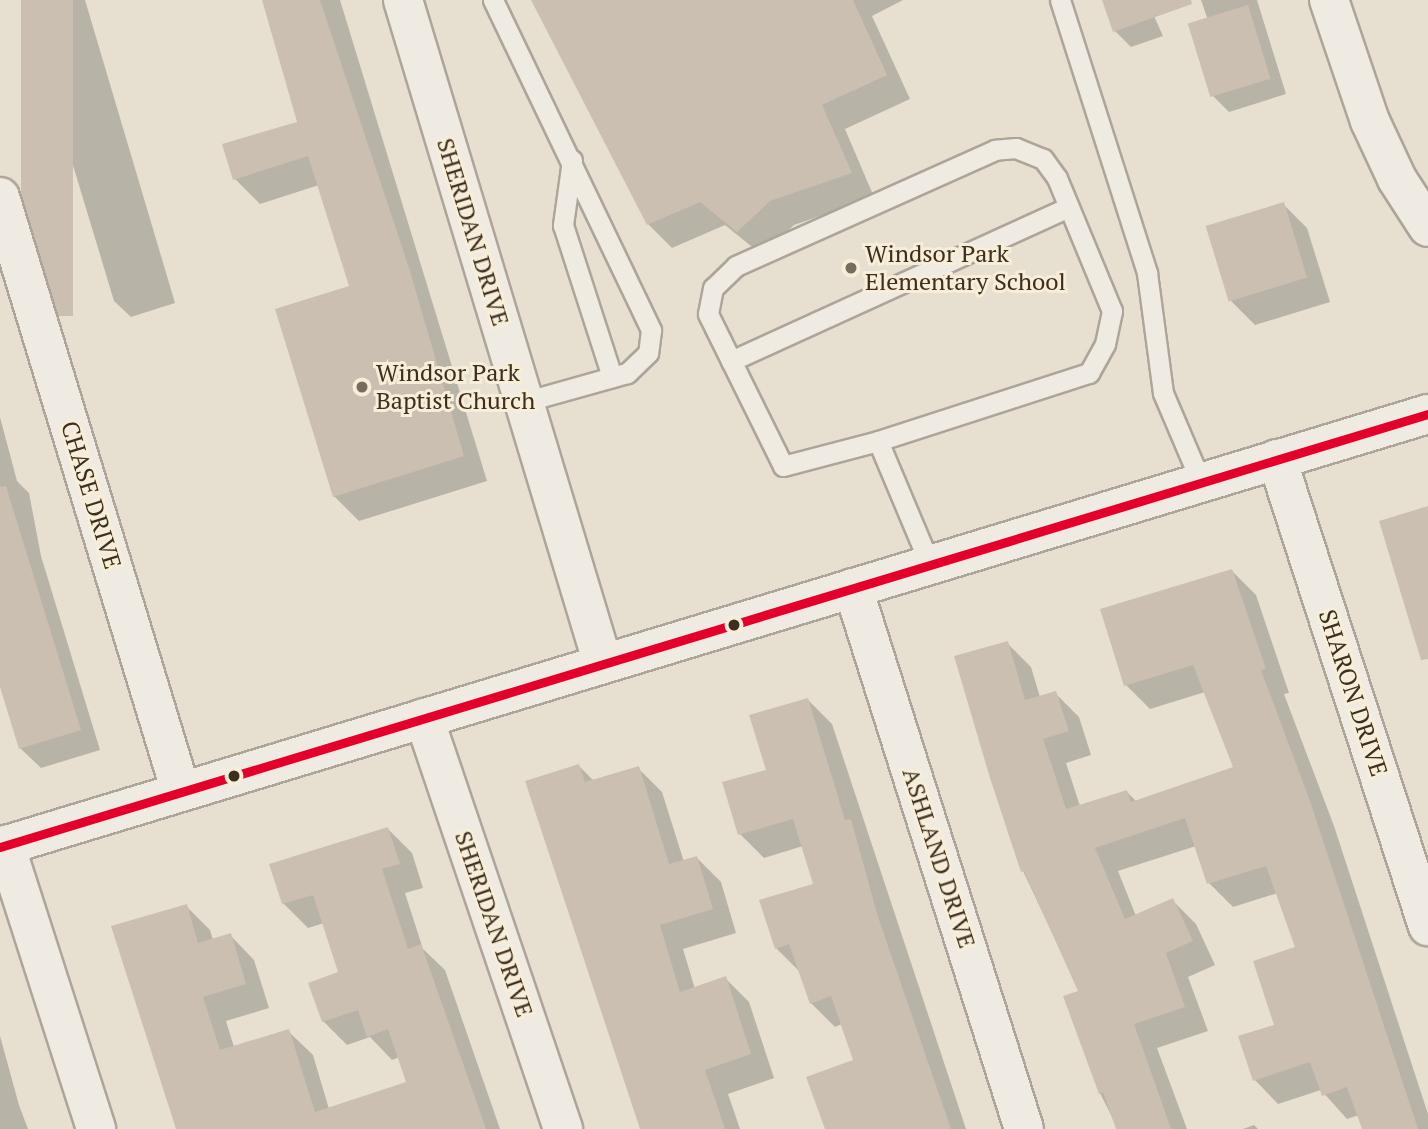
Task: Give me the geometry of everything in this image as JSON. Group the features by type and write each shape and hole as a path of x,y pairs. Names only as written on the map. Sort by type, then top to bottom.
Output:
{"street":[{"name":"SHERIDAN DRIVE","path":"403,0 603,664"},
{"path":"1329,0 1370,121 1397,179 1428,227"},
{"name":"CHASE DRIVE","path":"0,197 181,792"},
{"path":"96,1129 2,846 1428,414"},
{"name":"SHARON DRIVE","path":"1277,459 1428,926"},
{"name":"ASHLAND DRIVE","path":"853,588 1024,1129"},
{"name":"SHERIDAN DRIVE","path":"424,718 563,1129"}],"lane":[{"path":"493,0 572,160 651,330 648,353 627,373 524,402"},
{"path":"1060,0 1147,273 1163,393 1201,482"},
{"path":"1016,148 1043,159 1069,207 1112,310 1105,344 1089,373 878,441 783,466 732,361 708,314 713,288 736,266 995,150 1016,148"},
{"path":"572,160 563,225 612,377"},
{"path":"732,361 1069,207"},
{"path":"878,441 930,565"}],"building":[{"path":"21,0 73,0 73,316 21,316"},
{"path":"262,0 320,0 409,268 464,456 333,497 275,309 349,286 308,156 233,180 222,144 297,122"},
{"path":"531,0 853,0 887,75 822,105 852,173 770,201 737,232 700,202 647,225"},
{"path":"1102,0 1191,0 1192,4 1113,32"},
{"path":"1248,5 1271,79 1210,97 1188,23"},
{"path":"1284,202 1307,278 1229,302 1206,226"},
{"path":"6,486 81,730 19,749 0,687 0,487"},
{"path":"1428,506 1428,659 1421,660 1379,521"},
{"path":"1232,569 1266,669 1261,670 1310,801 1418,1129 1362,1129 1347,1087 1322,1096 1310,1062 1253,1081 1238,1036 1274,1025 1253,961 1295,947 1266,866 1207,884 1185,818 1095,848 1125,919 1173,898 1193,941 1166,953 1185,1007 1134,1024 1171,1129 1116,1129 1103,1092 1099,1094 1063,996 1078,991 1024,871 1021,872 954,656 1008,641 1025,700 1056,691 1069,731 1043,739 1066,809 1127,790 1131,802 1233,767 1193,665 1124,686 1100,609"},
{"path":"808,698 845,820 851,819 878,917 951,1129 825,1129 806,1077 853,1060 831,996 810,1004 789,944 775,949 759,900 813,884 793,819 738,835 722,782 766,770 749,715"},
{"path":"579,764 585,782 639,766 669,864 697,856 713,909 660,925 680,992 726,976 751,1054 705,1070 725,1129 640,1129 525,781"},
{"path":"388,827 400,864 382,869 408,949 421,944 486,1129 176,1129 111,926 187,904 198,943 231,933 246,984 203,997 220,1050 289,1029 315,1112 406,1082 388,1029 367,1037 358,1010 322,1022 308,983 338,972 313,895 282,904 269,864"}],"transit line":[{"path":"0,847 1428,414"}],"place":[{"name":"Windsor Park Elementary School","path":"851,268"},
{"name":"Windsor Park Baptist Church","path":"362,387"}]}
